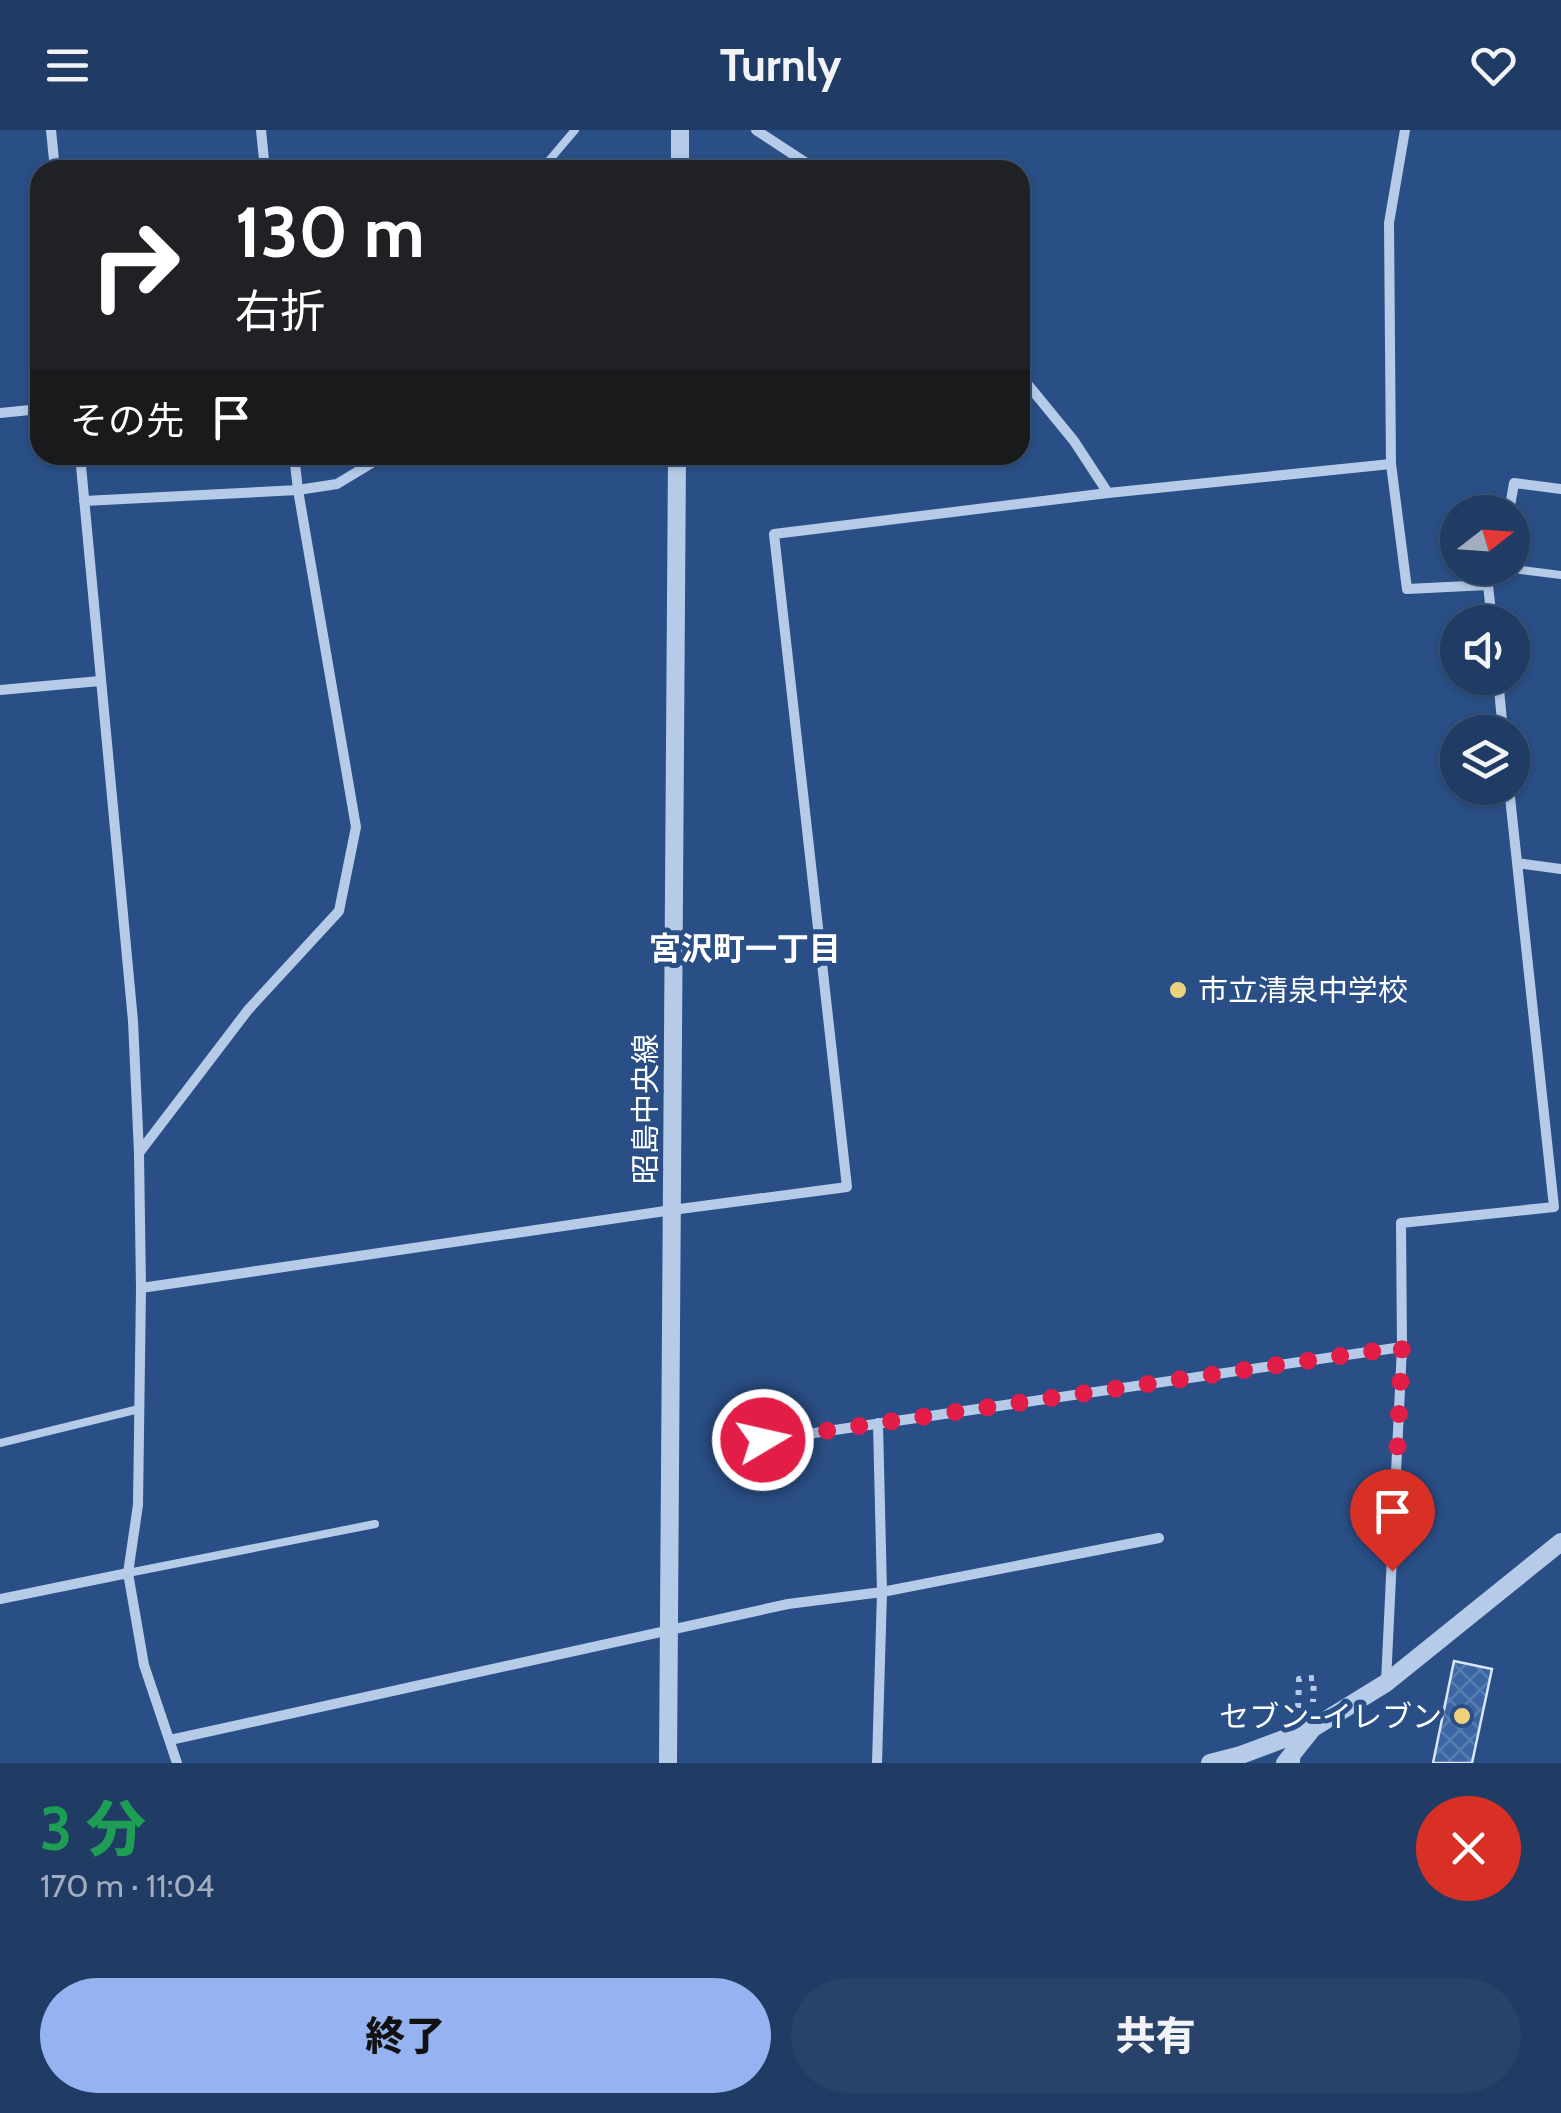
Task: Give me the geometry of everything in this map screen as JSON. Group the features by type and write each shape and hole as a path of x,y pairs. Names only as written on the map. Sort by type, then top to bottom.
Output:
{"street":[{"path":"51,130 54,160"},
{"path":"262,130 265,160"},
{"path":"680,130 680,160"},
{"path":"756,130 802,160"},
{"path":"1405,130 1390,223 1390,464 1408,589 1488,585 1490,605"},
{"path":"1030,387 1074,441 1108,493"},
{"path":"0,413 30,411"},
{"path":"141,1288 847,1187 774,534 1108,493 1390,464"},
{"path":"81,465 133,1021 139,1153 138,1505 128,1573 144,1665 177,1763"},
{"path":"139,1153 248,1010 339,912 356,828 295,465"},
{"path":"84,500 298,490 338,484 369,465"},
{"name":"昭島中央線","path":"668,1763 677,465"},
{"path":"1512,495 1514,483 1561,489"},
{"path":"0,690 100,680"},
{"path":"1386,1683 1402,1347 1401,1224 1554,1206 1511,805"},
{"path":"1516,863 1561,870"},
{"path":"725,1446 1402,1347"},
{"path":"878,1423 882,1592 878,1763"},
{"path":"170,1740 788,1604 882,1592 1159,1538"},
{"path":"1210,1763 1241,1755 1386,1683 1561,1542"},
{"path":"0,1599 128,1573"},
{"path":"1286,1763 1305,1724"}],"lane":[{"path":"550,160 575,130"},
{"path":"1530,571 1561,575"},
{"path":"0,1443 139,1408"},
{"path":"128,1573 375,1524"}],"path":[{"path":"1297,1763 1305,1724"}],"building":[{"name":"セブン-イレブン","path":"1454,1661 1492,1669 1472,1763 1433,1763"}],"place":[{"name":"市立清泉中学校","path":"1178,990"},
{"name":"セブン-イレブン","path":"1462,1716"}],"district":[{"name":"宮沢町一丁目","path":"745,948"}],"route":[{"path":"763,1440 1402,1347 1392,1571"}]}
